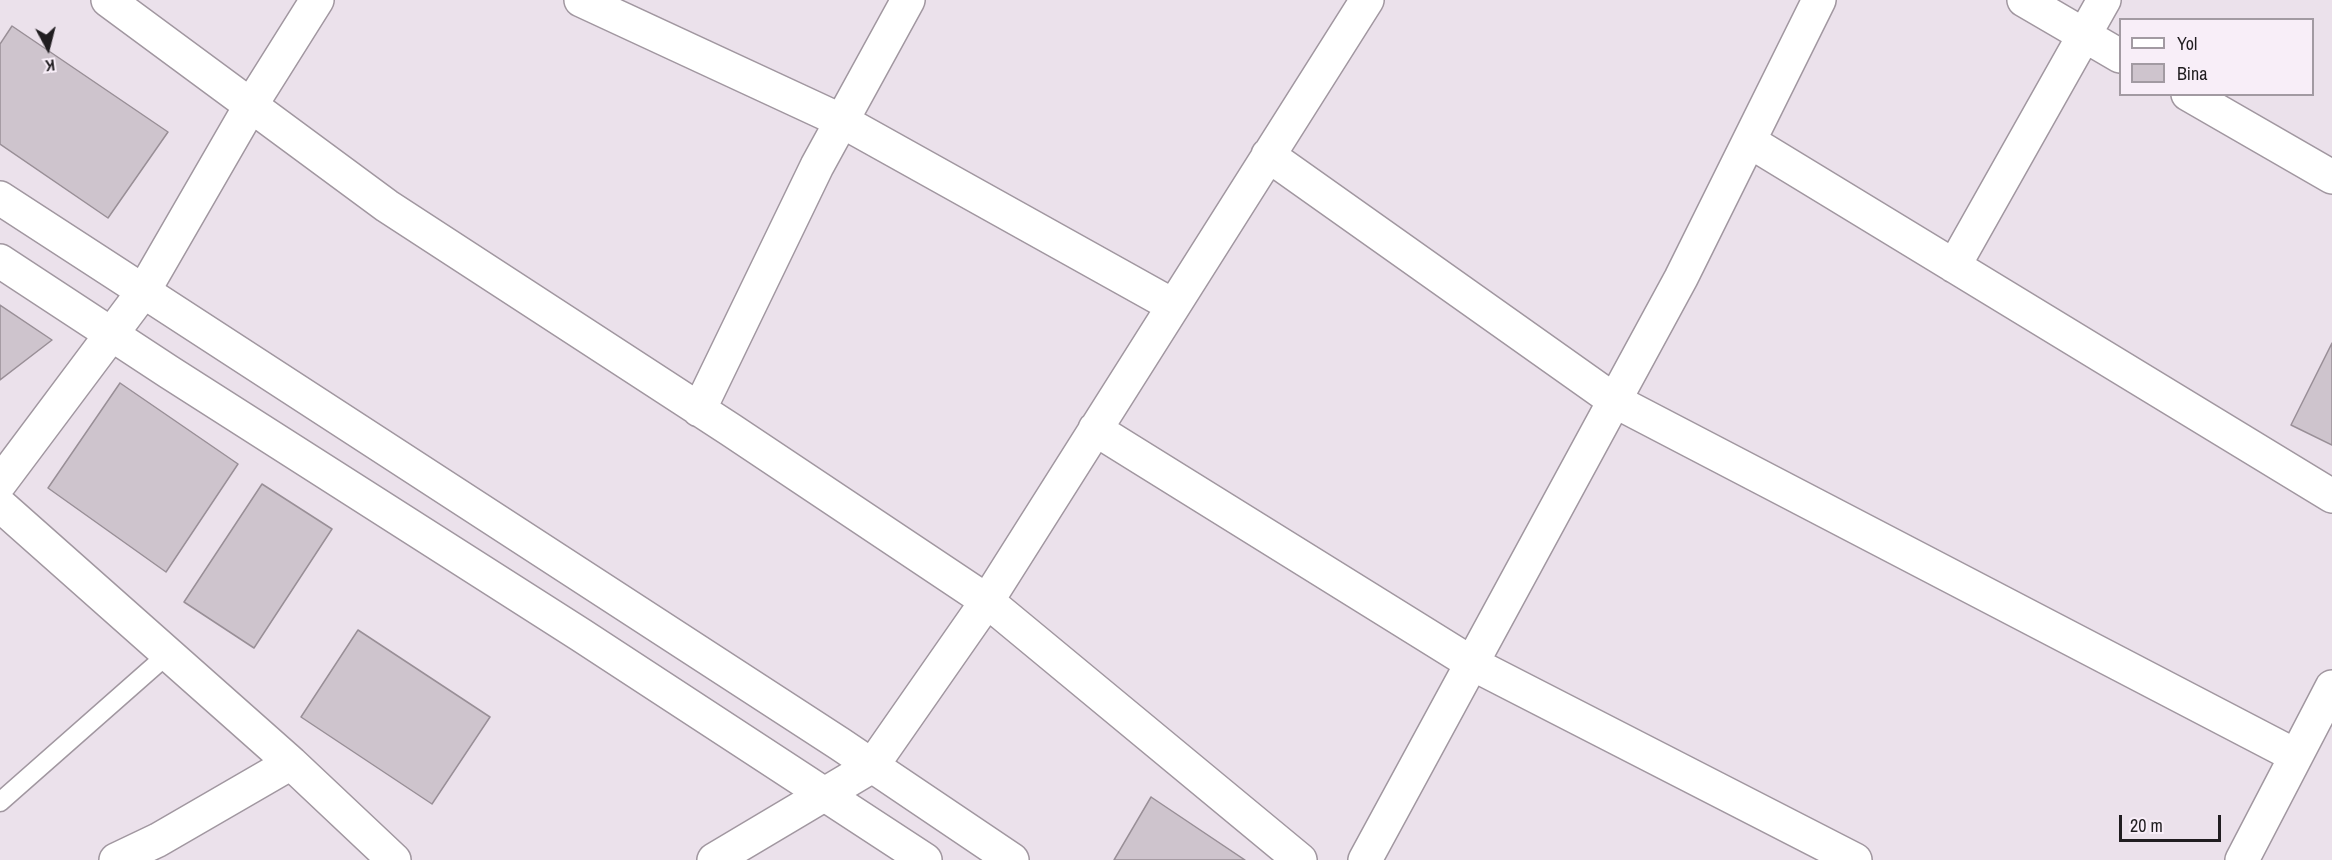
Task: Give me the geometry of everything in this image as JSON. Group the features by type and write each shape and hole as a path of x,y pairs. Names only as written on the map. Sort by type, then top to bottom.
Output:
{"street":[{"path":"108,0 387,206 987,601 1300,860"},
{"path":"0,483 143,292 251,105 317,0"},
{"path":"581,0 842,121 1172,305"},
{"path":"699,410 817,166 908,0"},
{"path":"714,860 827,795 872,766 987,601 1172,305 1367,0"},
{"path":"1365,860 1681,278 1819,0"},
{"path":"2024,0 2119,55"},
{"path":"1954,266 2104,0"},
{"path":"2191,96 2332,177"},
{"path":"1749,141 2332,496"},
{"path":"1268,155 1615,401 2296,756"},
{"path":"0,198 872,766 1012,860"},
{"path":"0,261 925,860"},
{"path":"1095,429 1473,664 1855,860"},
{"path":"0,505 291,763 394,860"},
{"path":"2242,860 2296,756 2328,706"},
{"path":"116,860 158,840 291,763"}],"lane":[{"path":"0,802 168,654"}],"building":[{"path":"12,26 168,132 108,218 0,144 0,44"},
{"path":"0,305 52,340 0,380"},
{"path":"2332,343 2332,445 2291,425"},
{"path":"120,383 238,464 166,572 48,488"},
{"path":"262,484 332,529 254,648 184,602"},
{"path":"358,630 490,717 432,804 301,717"},
{"path":"1151,797 1245,860 1114,860"}]}
